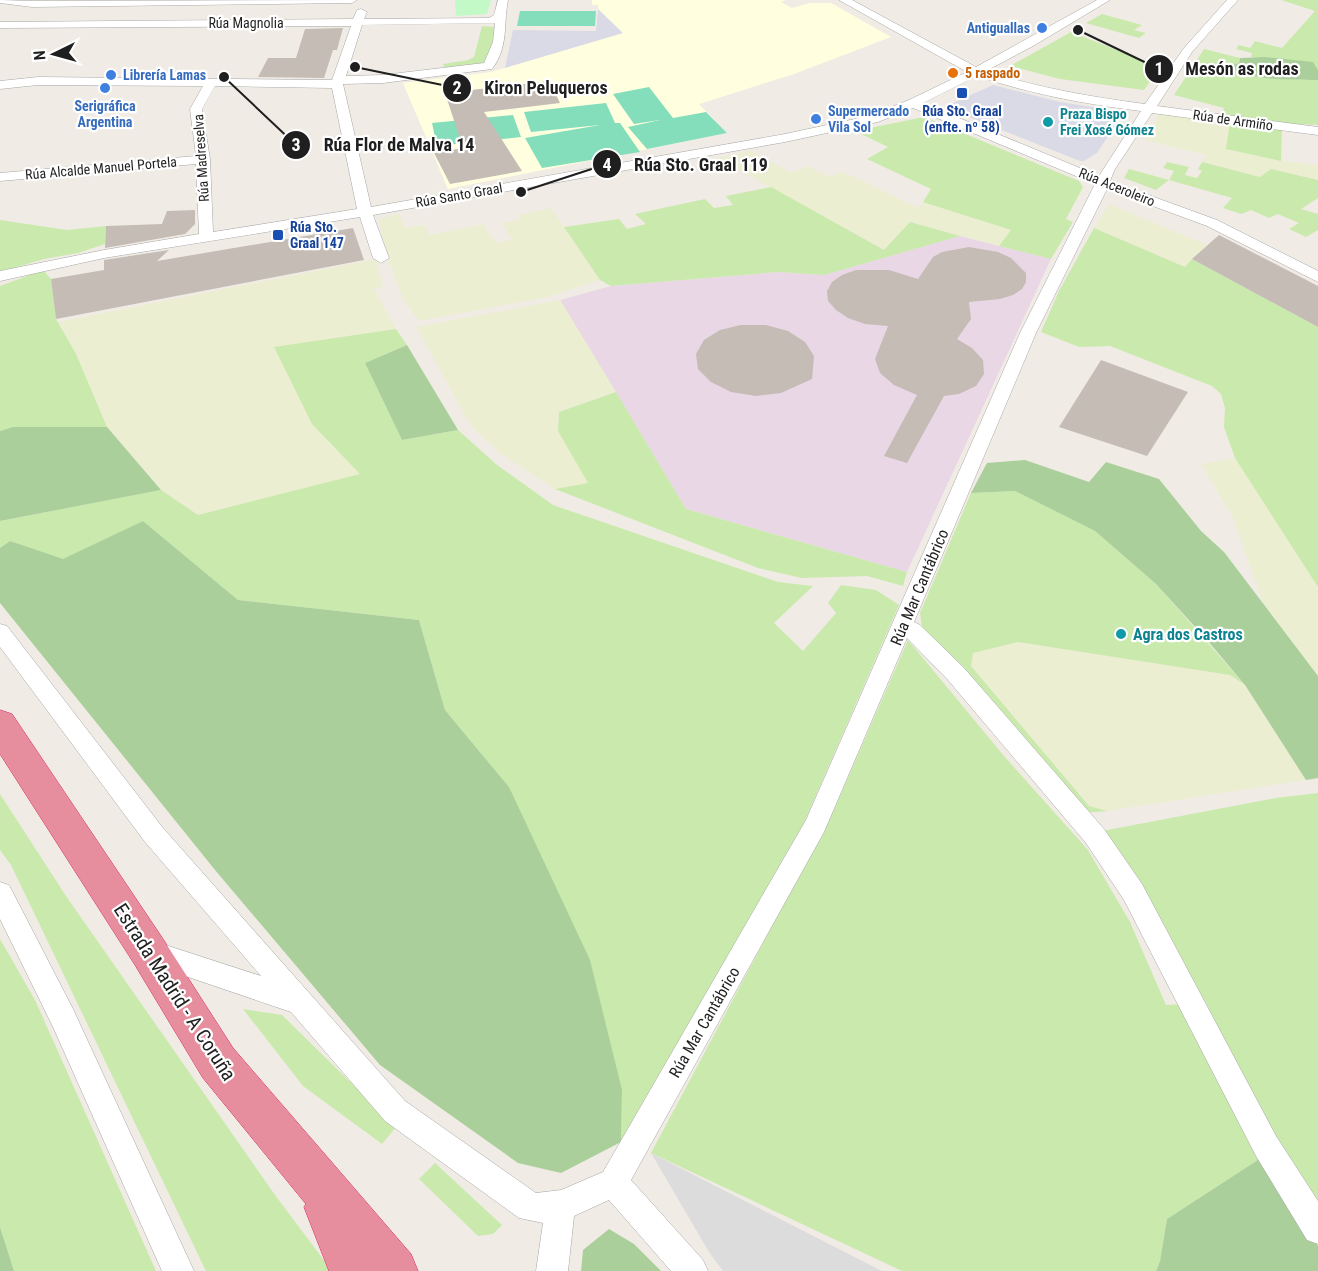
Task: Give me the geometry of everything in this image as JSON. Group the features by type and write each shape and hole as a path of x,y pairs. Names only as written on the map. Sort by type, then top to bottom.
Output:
{"highway":[{"name":"Estrada Madrid - A Coruña","path":"0,724 149,952 218,1063 394,1271"},
{"path":"320,1186 353,1271"}],"street":[{"path":"0,0 32,4 352,0"},
{"path":"365,0 337,82 365,212 381,258"},
{"path":"0,85 38,81 337,82 383,80 488,66 494,61 502,25 495,19 503,0"},
{"path":"844,0 982,69"},
{"path":"864,0 982,69"},
{"path":"1077,0 1093,8"},
{"name":"Rúa Santo Graal","path":"0,276 46,265 365,212 645,160 785,138 873,119 913,104 982,69 1105,0"},
{"name":"Rúa Mar Cantábrico","path":"613,1182 816,825 1028,333 1108,170 1188,50 1233,0"},
{"name":"Rúa Magnolia","path":"0,25 495,19"},
{"name":"Rúa de Armiño","path":"982,69 994,80 1054,94 1152,102 1318,131"},
{"name":"Rúa Madreselva","path":"206,238 202,159 196,109 211,83"},
{"name":"Rúa Aceroleiro","path":"913,104 1103,183 1212,223 1318,277"},
{"name":"Rúa Alcalde Manuel Portela","path":"0,177 202,159"},
{"path":"902,626 913,631 956,674 1095,837 1133,892 1266,1146 1318,1229"},
{"path":"0,632 154,835 395,1110 530,1207 538,1210 560,1205 613,1182 692,1271"},
{"path":"0,893 63,1018 178,1271"},
{"path":"149,952 300,1002"},
{"path":"552,1271 560,1205"}],"shaded area":[{"path":"592,0 786,0 781,2 792,8 810,3 831,3 891,37 794,74 699,104 727,133 448,189 403,83 491,72 622,33 598,9 598,5 592,5"},
{"path":"598,9 623,33 505,68 513,30 596,31"},
{"name":"Praza Bispo Frei Xosé Gómez","path":"993,85 1060,102 1119,111 1114,120 1116,124 1097,153 1080,161 946,108"},
{"path":"1159,114 1230,122 1281,161 1318,165 1318,180 1271,169 1261,177 1202,162 1206,155 1145,140"},
{"path":"751,151 791,173 807,166 830,177 843,172 918,208 923,202 1012,230 999,246 910,222 885,250 717,158"},
{"path":"1109,204 1207,245 1185,267 1094,228"},
{"path":"551,208 600,280 548,297 419,321 404,301 386,254 379,219 399,214 406,228 424,225 430,235 484,224 495,243 512,240 502,223 520,220 518,215"},
{"path":"960,236 1051,259 907,572 686,509 560,300 611,286 778,272 824,275"},
{"path":"376,259 383,286 374,289 396,329 275,347 343,453 361,474 198,515 161,490 107,427 76,354 58,322"},
{"path":"560,300 616,392 559,412 558,431 589,484 555,489 501,454 471,426 416,327"},
{"path":"1235,458 1318,587 1318,676 1264,606 1233,518 1201,464"},
{"path":"1018,642 1230,675 1245,685 1306,780 1107,811 1089,806 971,666 973,653"},
{"path":"651,1153 882,1271 723,1271 709,1252"}],"green space":[{"path":"455,0 491,0 487,14 456,16"},
{"path":"1281,0 1318,0 1318,70 1312,62 1251,57 1252,53 1236,49 1239,45 1250,48 1255,41 1282,48 1315,11"},
{"path":"520,11 596,11 595,26 517,26"},
{"path":"1102,14 1142,25 1134,30 1146,33 1139,38 1086,23"},
{"path":"482,26 495,27 490,59 486,63 445,70 443,64 474,57"},
{"path":"1071,32 1160,67 1144,90 1060,79 1010,66"},
{"path":"1204,49 1240,58 1239,63 1229,66 1259,77 1318,80 1318,125 1258,122 1223,116 1224,108 1174,95"},
{"path":"1265,57 1313,62 1318,70 1318,80 1260,77 1229,66 1239,63 1240,58"},
{"path":"649,87 673,118 706,112 727,133 647,149 628,127 660,120 634,124 613,94"},
{"path":"606,103 615,123 620,123 640,152 542,168 525,138 600,125 531,132 524,112"},
{"path":"513,115 521,137 437,146 432,123"},
{"path":"924,117 1079,181 1083,187 1066,219 1073,222 1051,259 999,246 1011,230 923,202 931,189 867,159 888,147 855,131"},
{"path":"1230,122 1282,129 1281,161 1226,149"},
{"path":"1167,162 1189,167 1185,175 1197,178 1202,171 1198,169 1202,162 1260,177 1271,169 1318,180 1318,198 1301,209 1318,214 1318,230 1306,237 1289,229 1299,223 1278,214 1269,218 1251,210 1241,214 1223,208 1232,198 1169,180 1174,171 1163,168"},
{"path":"1129,169 1169,180 1156,190 1124,178"},
{"path":"771,187 884,250 910,222 960,236 824,275 778,272 611,286 600,280 564,227 619,219 627,229 646,224 635,214 705,199 714,208 733,205 726,196"},
{"path":"0,220 67,230 106,226 105,244 0,272"},
{"path":"1094,228 1185,267 1192,259 1318,327 1318,587 1235,458 1224,427 1225,408 1221,394 1212,386 1110,346 1079,347 1041,332 1059,291"},
{"path":"43,270 51,279 56,319 76,354 107,427 13,427 0,431 0,286"},
{"path":"396,329 407,345 365,363 402,440 458,430 497,465 553,505 778,582 813,586 774,623 803,651 836,613 828,603 841,585 876,590 899,605 803,825 621,1142 622,1090 509,787 445,710 419,620 238,600 143,521 63,560 10,541 0,548 0,521 161,490 198,515 360,474 312,424 274,347"},
{"path":"407,345 458,430 402,440 365,363"},
{"path":"616,392 686,509 907,572 903,586 867,576 802,578 758,568 555,489 588,483 558,431 559,412"},
{"path":"13,427 107,427 161,490 0,521 0,431"},
{"path":"1025,460 1089,482 1106,462 1159,479 1201,531 1224,552 1318,676 1318,778 1306,780 1245,685 1207,640 1156,584 1095,531 1015,491 971,493 987,463"},
{"path":"1015,491 1095,531 1156,584 1245,685 1230,675 1018,642 973,653 971,666 1089,806 1107,811 1082,813 922,627 920,613 971,493"},
{"path":"143,521 238,600 419,620 445,710 509,787 590,960 622,1090 621,1142 561,1173 518,1163 380,1065 215,870 0,603 0,548 10,541 63,559"},
{"path":"908,640 1004,756 1088,850 1130,922 1166,1005 1184,1004 1264,1156 1167,1219 1160,1261 1156,1271 902,1271 651,1153 833,812"},
{"path":"1318,793 1318,1209 1282,1156 1207,1005 1127,862 1102,831 1276,798"},
{"path":"0,794 66,896 275,1195 332,1271 206,1271 11,865 0,850"},
{"path":"0,939 35,1000 156,1271 14,1271 0,1227"},
{"path":"243,1009 282,1015 396,1127 382,1144 303,1086"},
{"path":"1264,1156 1318,1246 1318,1271 1156,1271 1160,1261 1167,1219"},
{"path":"435,1163 502,1225 493,1234 478,1236 419,1179"},
{"path":"0,1227 14,1271 0,1271"},
{"path":"609,1229 634,1244 661,1271 581,1271 583,1250"}],"building":[{"path":"343,28 337,50 333,50 324,78 258,77 268,58 296,58 305,29"},
{"path":"550,81 560,103 484,112 522,171 450,184 434,153 463,148 445,93"},
{"path":"195,210 195,224 185,234 105,248 106,226 162,224 167,211"},
{"path":"353,228 364,260 56,319 51,279 104,270 104,260 169,250 157,261"},
{"path":"1219,235 1318,286 1318,327 1192,259"},
{"path":"969,247 998,252 1011,258 1026,273 1026,282 1022,289 1013,295 1000,299 969,302 971,319 957,339 972,348 983,360 984,374 976,386 959,394 944,396 907,463 884,456 917,395 894,385 880,373 875,359 888,326 865,324 848,318 828,301 827,291 832,282 856,270 889,270 918,279 933,257 942,252"},
{"path":"741,325 766,325 788,331 805,342 814,356 812,379 781,393 756,396 731,392 711,382 698,369 696,354 704,340 720,330"},
{"path":"1101,360 1188,392 1147,456 1059,427"}],"place":[{"name":"Antiguallas","path":"1042,28"},
{"name":"Mesón as rodas","path":"1078,30"},
{"name":"Kiron Peluqueros","path":"355,67"},
{"name":"5 raspado","path":"953,73"},
{"name":"Librería Lamas","path":"111,75"},
{"name":"Rúa Flor de Malva 14","path":"224,77"},
{"name":"Serigráfica Argentina","path":"105,88"},
{"name":"Rúa Sto. Graal (enfte. nº 58)","path":"962,93"},
{"name":"Supermercado Vila Sol","path":"816,119"},
{"name":"Praza Bispo Frei Xosé Gómez","path":"1048,122"},
{"name":"Rúa Sto. Graal 119","path":"521,192"},
{"name":"Rúa Sto. Graal 147","path":"278,235"},
{"name":"Agra dos Castros","path":"1121,634"}]}
